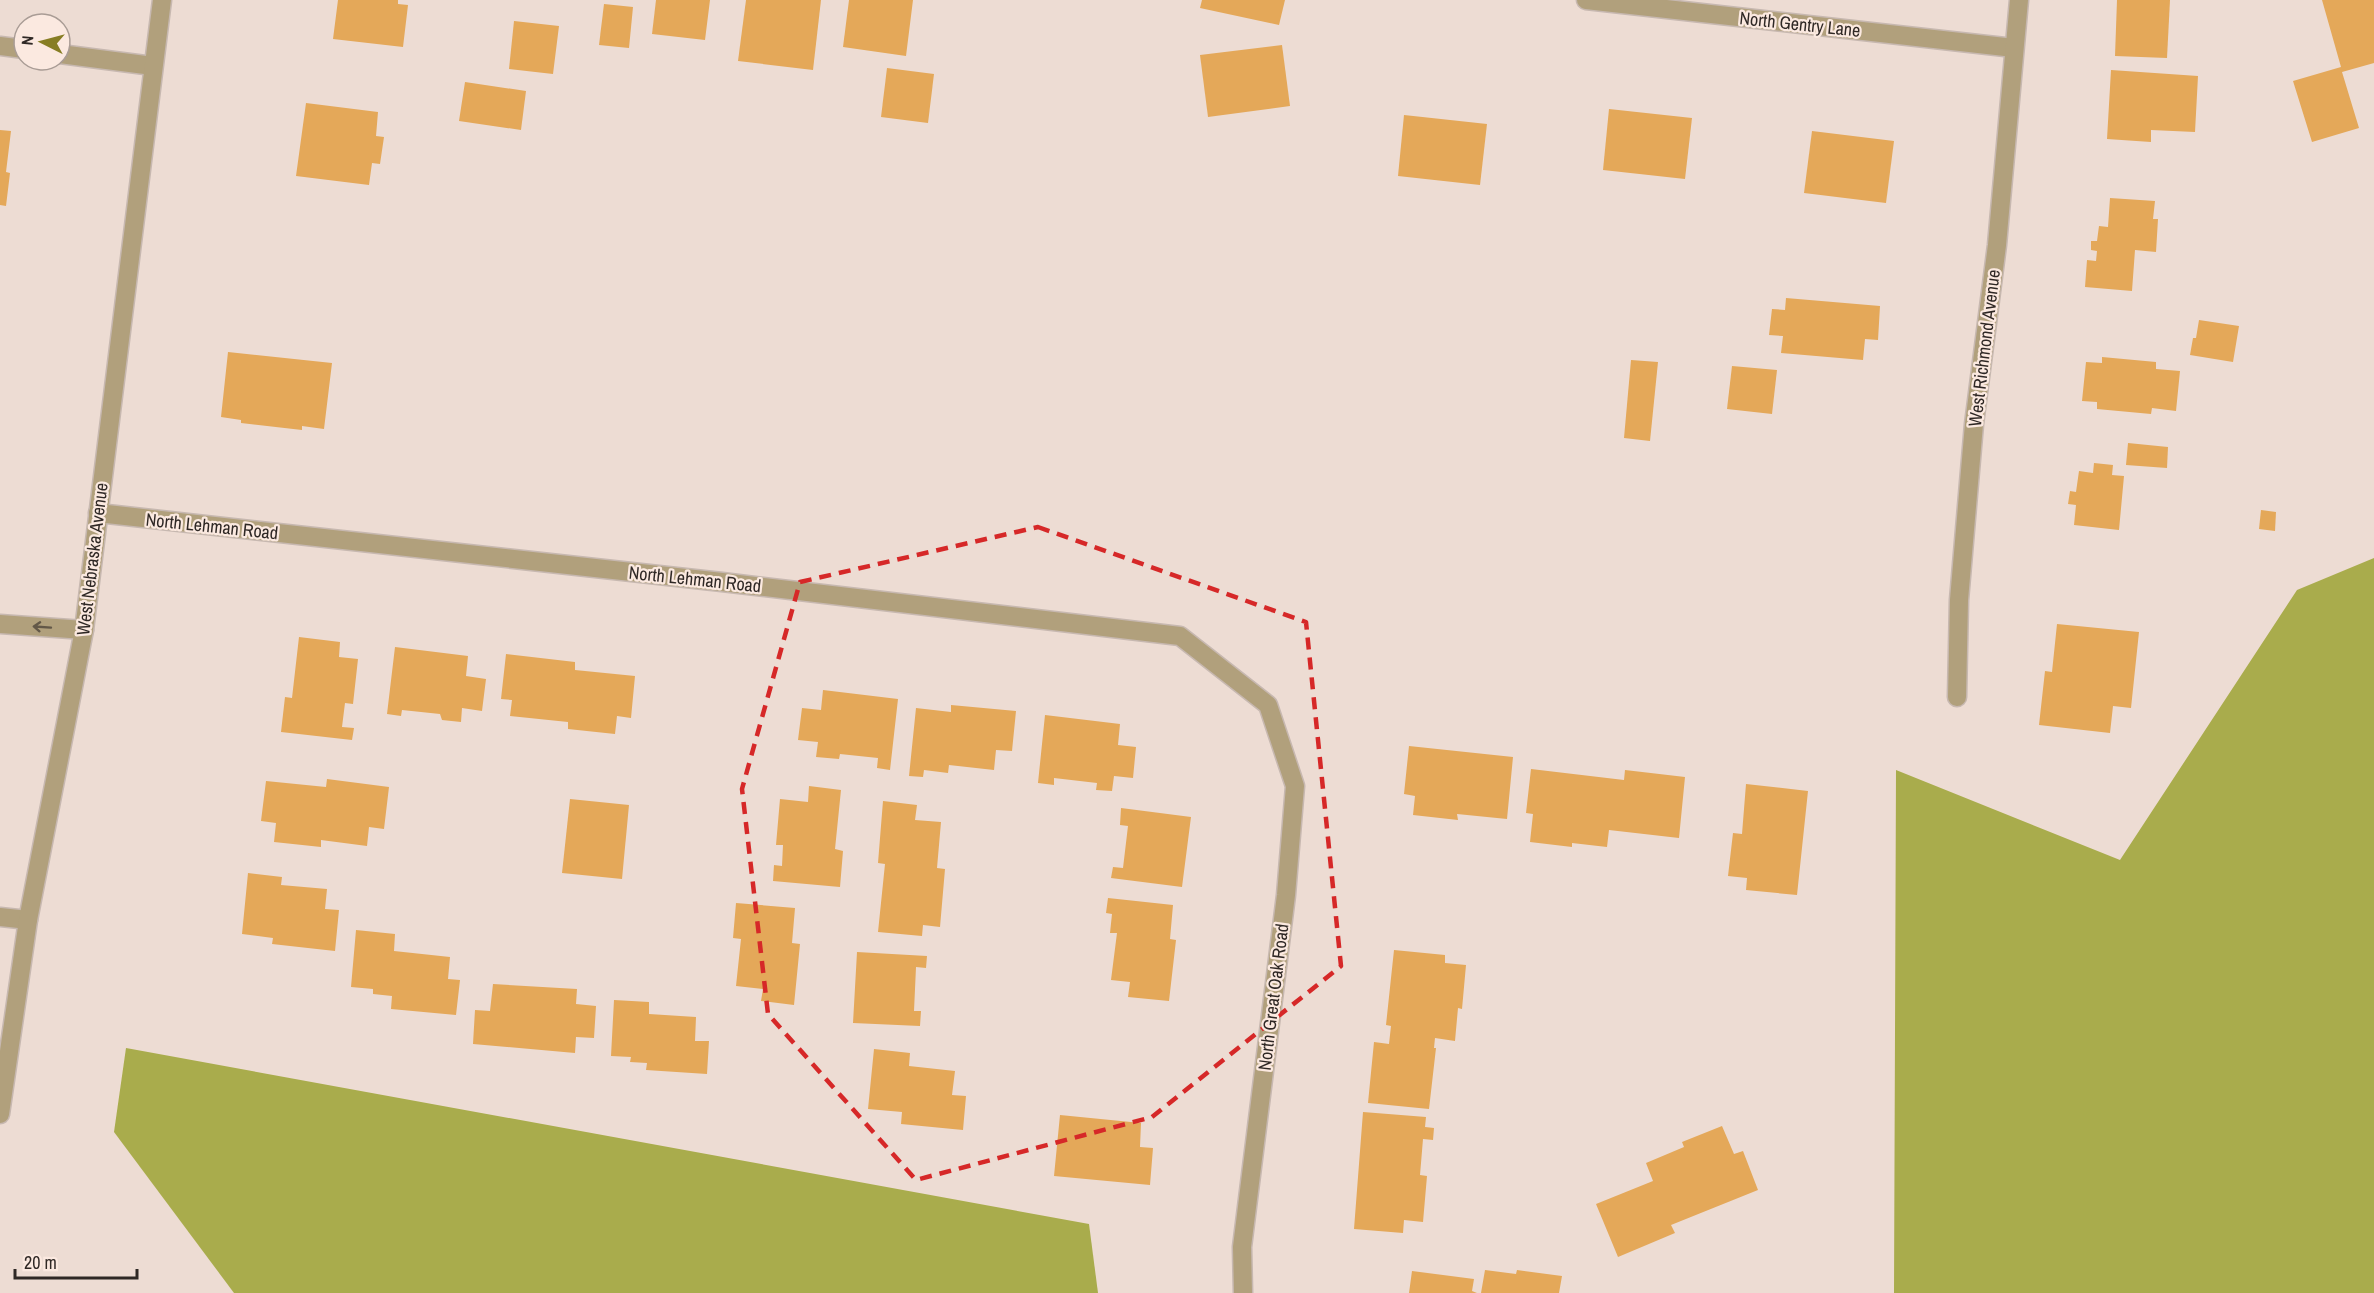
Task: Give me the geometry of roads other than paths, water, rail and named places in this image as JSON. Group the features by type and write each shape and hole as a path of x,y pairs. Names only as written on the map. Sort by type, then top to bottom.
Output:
{"street":[{"name":"West Nebraska Avenue","path":"0,1114 28,920 84,630 162,0"},
{"name":"North Gentry Lane","path":"1586,0 2014,48"},
{"name":"West Richmond Avenue","path":"1957,697 1959,600 1974,424 1997,244 2019,0"},
{"path":"72,56 153,66"},
{"name":"North Lehman Road","path":"98,513 722,582 1180,636 1268,705"},
{"path":"0,624 84,630"},
{"name":"North Great Oak Road","path":"1243,1293 1242,1247 1286,895 1295,786 1268,705"},
{"path":"0,917 28,920"}]}
